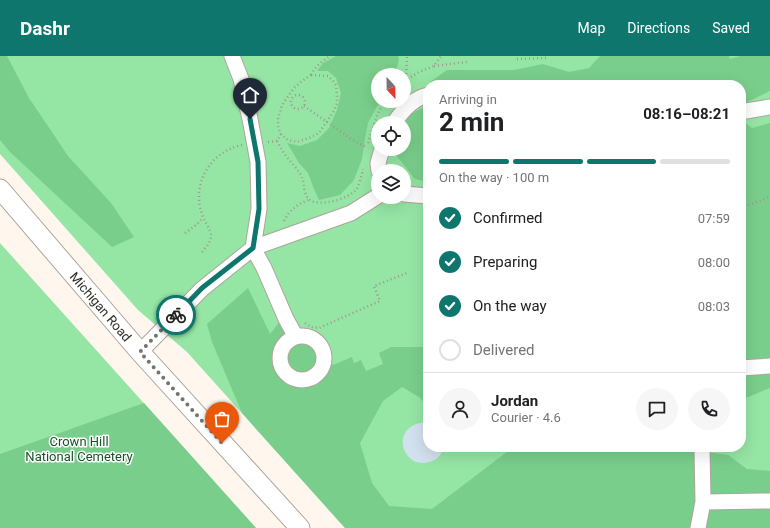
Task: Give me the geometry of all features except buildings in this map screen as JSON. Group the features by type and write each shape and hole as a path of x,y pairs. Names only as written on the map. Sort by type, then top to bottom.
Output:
{"main road":[{"name":"Michigan Road","path":"0,189 140,352 300,528"}],"lane":[{"path":"232,56 241,79 258,162 259,209 253,248 264,268 286,319 296,337"},
{"path":"398,116 420,97 423,96"},
{"path":"746,111 770,107"},
{"path":"411,195 423,196"},
{"path":"140,352 202,288 253,248 351,213 371,200"},
{"path":"746,368 770,366"},
{"path":"698,528 703,502 702,452"},
{"path":"703,502 736,502 752,500 770,501"}],"path":[{"path":"311,75 328,76 333,81 336,85 337,103 334,111 319,133 297,142 288,140 281,134 278,126 278,119 282,105 294,88 311,75 320,63 330,56"},
{"path":"406,56 407,68"},
{"path":"434,66 442,56"},
{"path":"517,59 546,58"},
{"path":"411,77 434,66 468,62"},
{"path":"298,94 302,96 305,99 306,104 304,106 300,109 293,107 291,103 292,98 298,94"},
{"path":"288,96 292,98"},
{"path":"304,106 356,142 366,147"},
{"path":"366,153 366,147 378,113 381,108"},
{"path":"277,141 281,134"},
{"path":"202,252 209,242 211,234 203,218 198,193 206,170 219,156 230,148 277,141"},
{"path":"277,141 282,152 302,177 308,200"},
{"path":"281,238 283,223 286,216 294,207 308,200 313,202 328,203 344,198 356,190 364,166"},
{"path":"746,206 770,196"},
{"path":"184,233 196,226 203,218"},
{"path":"302,321 312,327 319,328 380,301 374,286 407,274"}],"green space":[{"path":"0,56 770,56 770,528 345,528 187,352 138,310 0,154"},
{"path":"0,56 7,56 29,98 68,156 111,203 134,237 112,247 10,152 0,140"},
{"path":"336,56 398,56 399,59 397,68 371,68 371,108 376,108 368,123 362,159 354,180 340,195 319,200 308,173 299,163 287,143 300,146 317,140 329,128 337,110 341,93 336,78 328,71 317,71 323,63"},
{"path":"600,56 729,56 730,59 740,56 770,56 770,91 746,103 746,80 433,80 447,70 514,70 543,64 569,72 589,68"},
{"path":"423,108 423,181 415,179 411,174 411,164 403,164 397,156 411,156 411,116 409,116"},
{"path":"770,123 770,388 746,398 746,124 752,128"},
{"name":"Crown Hill National Cemetery","path":"0,243 256,528 0,528"},
{"path":"248,288 270,334 280,321 290,331 327,356 333,365 352,357 354,363 361,360 366,371 383,364 379,353 391,347 423,347 423,401 419,397 402,387 383,401 360,443 372,483 389,506 432,509 507,452 706,452 728,455 747,469 770,471 770,528 345,528 242,413 212,342 207,324"},
{"path":"144,403 256,528 0,528 0,454"}],"water":[{"path":"423,423 423,452 442,452 437,458 432,461 421,463 413,461 404,450 404,436 407,430 415,424"}],"way so far":[{"path":"176,315 140,352 222,443"}],"route":[{"path":"176,315 202,288 253,248 259,209 258,162 250,119"}]}
